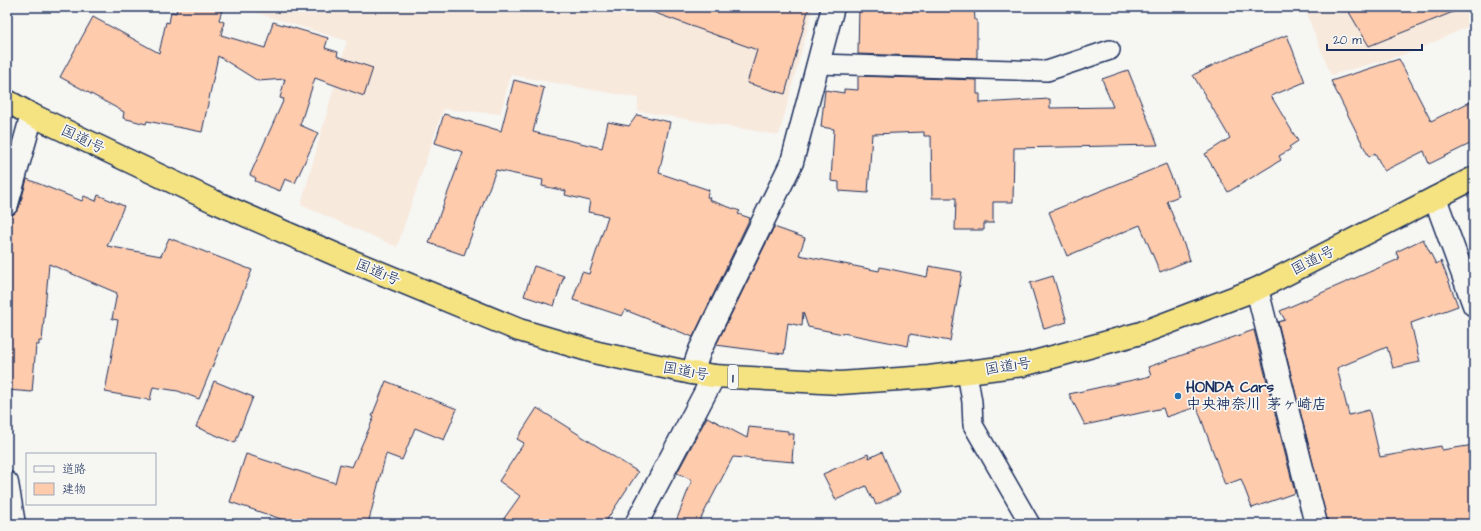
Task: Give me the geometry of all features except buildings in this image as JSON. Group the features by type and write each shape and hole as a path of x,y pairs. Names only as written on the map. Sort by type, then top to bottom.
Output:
{"highway":[{"name":"国道1号","path":"7,101 32,115 213,201 337,255 519,330 598,353 692,373 714,376 840,383 929,377 1023,365 1141,333 1257,289 1474,178"}],"street":[{"path":"692,373 700,350 792,162 833,7"},
{"path":"7,204 32,115"},
{"path":"1435,198 1474,305"},
{"path":"1257,289 1316,524"},
{"path":"636,524 714,376"},
{"path":"7,483 11,511"}],"lane":[{"path":"818,64 1047,71 1110,50"},
{"path":"967,372 972,402 973,425 1030,524"}],"shaded area":[{"path":"239,7 813,7 779,135 638,111 638,98 511,75 500,114 443,109 397,247 301,205 347,41"},
{"path":"1304,7 1474,7 1474,24 1409,53 1331,75"}],"place":[{"name":"HONDA Cars 中央神奈川 茅ヶ崎店","path":"1178,396"}]}
